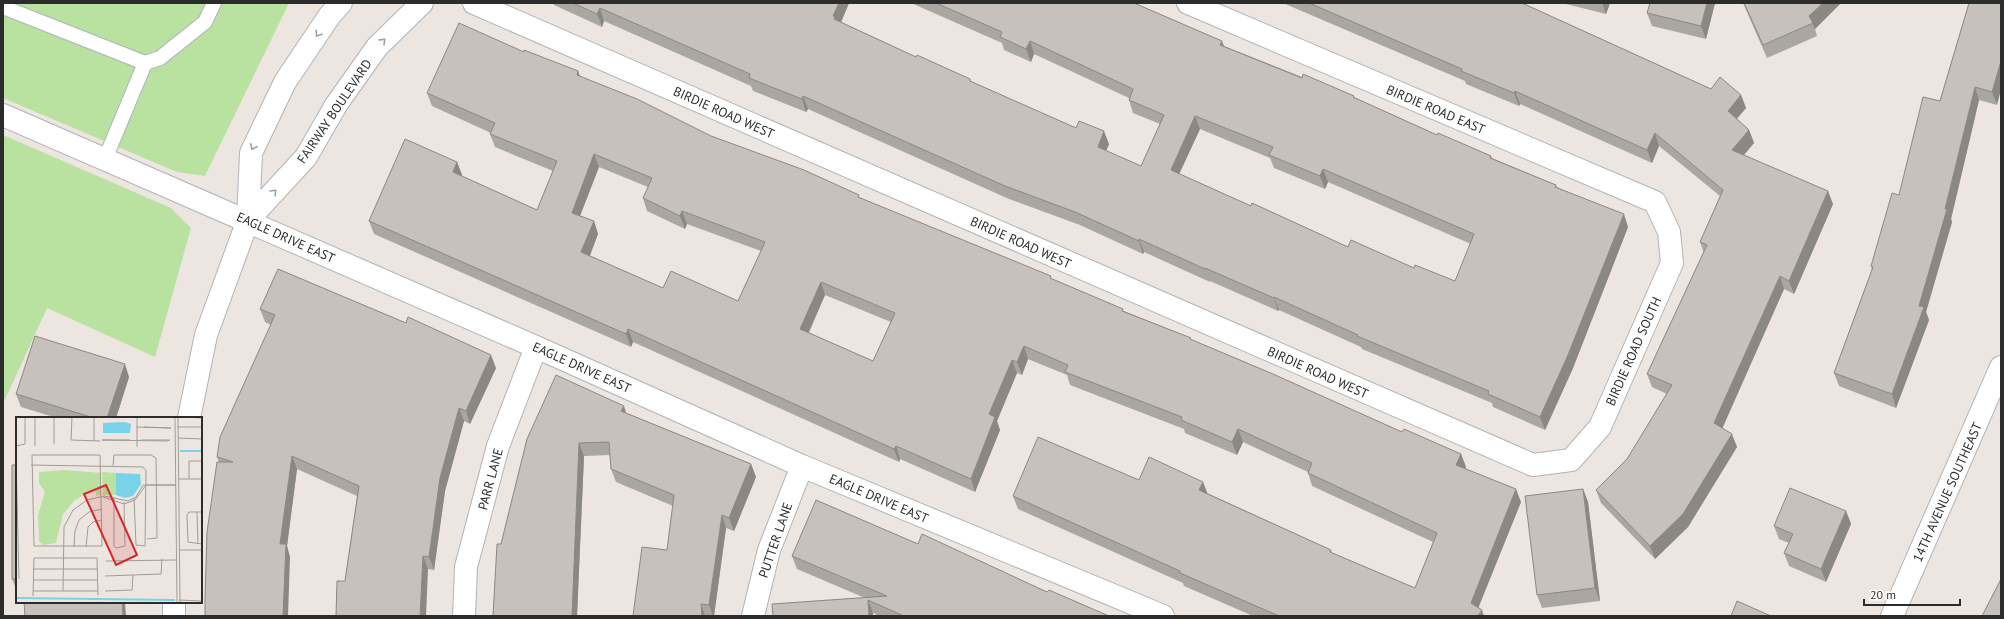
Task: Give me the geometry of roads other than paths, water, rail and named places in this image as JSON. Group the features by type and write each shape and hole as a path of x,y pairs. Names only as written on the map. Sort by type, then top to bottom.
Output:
{"street":[{"name":"FAIRWAY BOULEVARD","path":"189,417 206,335 248,220 250,152 285,82 330,16 341,3"},
{"name":"FAIRWAY BOULEVARD","path":"248,220 306,157 336,105 377,47 422,3"},
{"name":"BIRDIE ROAD WEST","path":"474,3 1533,465 1571,460"},
{"name":"BIRDIE ROAD EAST","path":"1188,3 1655,202 1669,232"},
{"name":"EAGLE DRIVE EAST","path":"3,115 248,220 802,466 1162,616"},
{"name":"BIRDIE ROAD SOUTH","path":"1571,460 1600,427 1672,263 1669,232"},
{"name":"PARR LANE","path":"464,616 466,567 498,446 536,347"},
{"name":"14TH AVENUE SOUTHEAST","path":"1892,616 2001,367"},
{"name":"PUTTER LANE","path":"752,616 769,550 802,466"},
{"path":"174,603 174,616"}],"lane":[{"path":"3,7 145,63 160,58 205,22 214,3"},
{"path":"105,159 145,63"}]}
